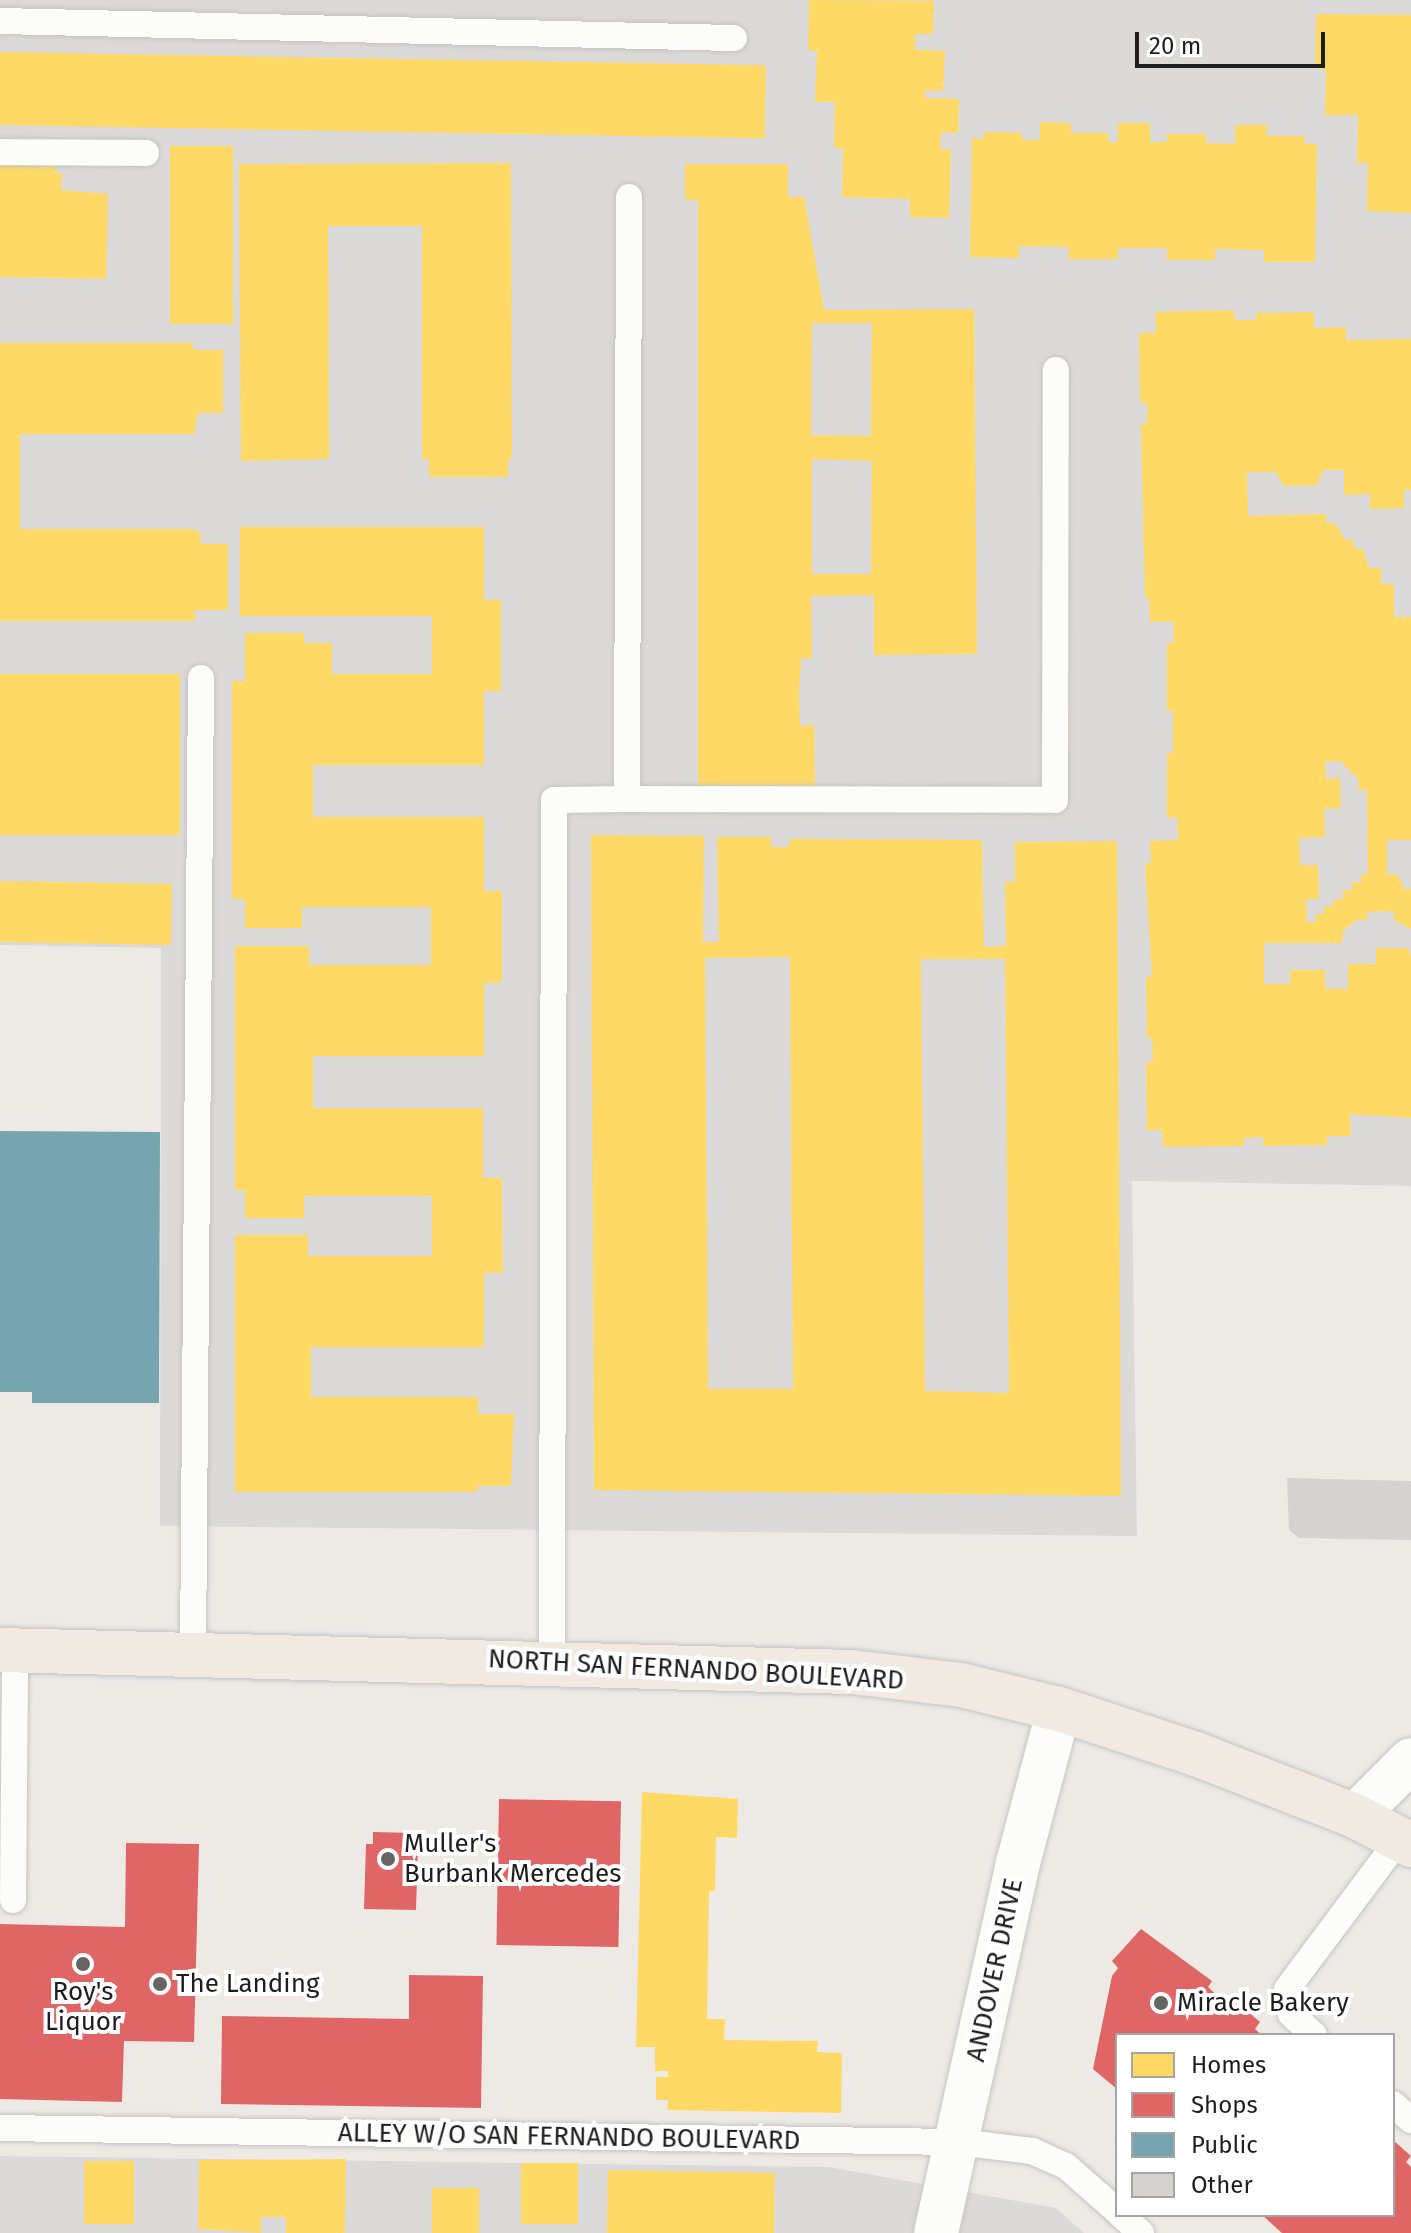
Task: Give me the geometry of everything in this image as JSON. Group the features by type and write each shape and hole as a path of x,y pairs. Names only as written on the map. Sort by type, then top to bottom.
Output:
{"main road":[{"name":"NORTH SAN FERNANDO BOULEVARD","path":"8,1650 852,1672 961,1685 1059,1709 1196,1754 1355,1816 1405,1842"}],"street":[{"name":"ANDOVER DRIVE","path":"936,2233 1018,1863 1059,1709"},
{"path":"1355,1816 1411,1760"}],"lane":[{"path":"0,21 734,38"},
{"path":"0,152 146,153"},
{"path":"627,799 629,197"},
{"path":"552,1662 554,800 1055,800 1056,370"},
{"path":"193,1653 201,678"},
{"path":"8,1650 13,1900"},
{"path":"1312,2033 1291,2014 1287,1989 1405,1842"},
{"path":"1395,2106 1411,2120"},
{"name":"ALLEY W/O SAN FERNANDO BOULEVARD","path":"0,2128 958,2142 1032,2151 1066,2166 1115,2209"},
{"name":"ALLEY W/O SAN FERNANDO BOULEVARD","path":"1123,2217 1141,2233"}],"shaded area":[{"path":"0,0 1411,0 1411,1186 1132,1181 1137,1536 160,1526 161,948 0,945"},
{"path":"0,2156 829,2167 1056,2208 1084,2233 0,2233"}],"building: Homes":[{"path":"809,0 934,1 933,34 915,34 915,50 945,51 943,91 925,90 925,98 959,99 958,133 941,132 940,149 951,150 949,218 910,217 910,199 842,197 843,148 834,148 835,102 815,102 817,51 808,50"},
{"path":"1316,14 1411,15 1411,213 1367,211 1368,163 1357,163 1358,115 1325,115 1326,70 1315,68"},
{"path":"0,52 766,65 765,138 0,125"},
{"path":"1040,122 1071,123 1071,133 1108,133 1108,142 1118,142 1118,123 1150,123 1150,142 1167,142 1167,134 1206,134 1206,143 1235,144 1235,125 1267,125 1267,136 1305,136 1304,144 1317,144 1315,262 1264,262 1264,250 1215,249 1215,260 1167,260 1167,248 1118,248 1118,259 1068,259 1069,247 1019,246 1019,258 970,257 972,138 984,139 984,132 1022,133 1022,140 1040,140"},
{"path":"170,146 233,146 233,324 170,324"},
{"path":"0,161 56,163 56,173 62,173 61,190 108,194 106,279 0,277"},
{"path":"511,163 512,459 508,459 508,477 429,477 429,459 422,459 422,226 328,226 329,459 241,461 239,164"},
{"path":"685,164 788,164 788,197 804,197 824,310 974,309 977,654 874,655 874,595 811,596 812,658 801,658 799,697 800,726 814,725 815,790 698,793 698,200 685,200","holes":["812,323 872,323 871,436 811,435","812,459 872,461 871,574 812,574"]},
{"path":"1234,310 1235,320 1256,320 1256,313 1314,312 1314,328 1346,327 1346,340 1411,339 1411,490 1404,490 1404,508 1370,509 1370,494 1344,495 1344,470 1323,470 1317,485 1284,486 1276,472 1247,472 1248,516 1326,514 1326,523 1335,523 1345,540 1354,540 1354,549 1363,549 1369,568 1381,568 1381,584 1394,584 1394,617 1411,617 1411,840 1387,840 1387,875 1398,875 1404,889 1411,889 1411,929 1394,920 1394,911 1367,912 1367,920 1356,920 1343,931 1342,943 1264,943 1264,984 1290,984 1290,970 1325,970 1325,989 1348,989 1348,964 1376,964 1376,948 1408,948 1411,956 1411,1118 1350,1114 1351,1136 1327,1136 1327,1145 1263,1146 1263,1137 1244,1138 1244,1146 1163,1147 1162,1130 1147,1130 1146,1062 1153,1062 1152,1038 1147,1038 1146,977 1152,977 1145,863 1151,863 1150,841 1178,840 1177,817 1167,818 1167,753 1173,753 1173,711 1167,711 1167,643 1174,643 1173,621 1150,622 1149,598 1145,598 1141,424 1147,424 1147,402 1140,403 1139,333 1156,333 1155,312","holes":["1340,761 1358,779 1359,790 1367,790 1368,874 1361,874 1362,882 1352,882 1352,890 1343,891 1343,899 1333,900 1333,906 1324,907 1324,914 1316,914 1316,922 1307,922 1306,899 1319,899 1318,865 1300,865 1299,838 1325,837 1324,809 1341,808 1340,778 1326,779 1325,762"]},
{"path":"0,343 193,343 193,350 223,350 223,413 198,413 194,434 20,434 20,529 193,529 201,533 201,544 228,544 228,610 195,610 195,621 0,621"},
{"path":"240,527 484,527 484,600 501,600 501,691 484,691 484,765 313,765 313,817 484,817 484,891 502,891 502,983 484,983 484,1056 313,1056 313,1108 483,1108 483,1178 502,1178 503,1273 484,1273 484,1347 311,1347 311,1397 478,1397 478,1414 514,1414 511,1486 477,1486 477,1492 235,1492 235,1235 308,1235 308,1256 432,1256 432,1196 304,1196 304,1218 245,1218 245,1190 235,1190 235,946 309,946 309,965 431,965 431,907 302,907 302,928 245,928 245,899 232,899 232,681 245,681 245,633 304,633 304,643 332,643 332,674 432,674 432,616 240,616"},
{"path":"0,674 180,674 180,835 0,835"},
{"path":"591,835 704,836 703,942 719,942 717,837 771,837 771,847 789,847 789,839 982,840 984,947 1006,946 1005,882 1015,882 1015,842 1117,841 1121,1496 594,1490","holes":["790,957 793,1389 708,1389 705,958","921,959 1005,959 1009,1393 925,1391"]},
{"path":"0,881 172,884 171,945 0,942"},
{"path":"642,1792 738,1799 737,1838 716,1837 715,1891 709,1891 707,2019 725,2019 724,2040 818,2041 817,2052 842,2053 841,2113 667,2110 668,2100 656,2100 656,2077 668,2077 668,2071 655,2071 655,2047 636,2047"},
{"path":"346,2159 345,2233 286,2233 286,2217 261,2217 261,2233 198,2229 199,2160"},
{"path":"84,2161 134,2161 134,2224 84,2224"},
{"path":"521,2163 578,2163 578,2224 521,2224"},
{"path":"608,2170 775,2173 774,2233 607,2233"},
{"path":"432,2188 479,2188 479,2233 432,2233"}],"building: Shops":[{"path":"499,1799 621,1801 618,1947 496,1945"},
{"path":"373,1832 413,1833 413,1845 418,1845 416,1910 364,1909 366,1844 373,1844"},
{"path":"126,1843 199,1844 194,2042 124,2041 122,2102 0,2099 0,1924 125,1927"},
{"path":"1141,1929 1212,1981 1208,1987 1229,2007 1234,2000 1260,2022 1255,2029 1260,2033 1115,2033 1115,2087 1093,2069 1112,1976 1118,1968 1112,1961"},
{"path":"409,1975 483,1976 481,2108 221,2104 222,2016 409,2019"},
{"path":"1395,2142 1411,2156 1406,2162 1411,2167 1411,2233 1282,2233 1264,2217 1395,2217"}],"building: Public":[{"path":"0,1131 160,1132 159,1403 32,1403 32,1392 0,1392"}],"building: Other":[{"path":"1287,1478 1411,1481 1411,1540 1299,1538 1289,1530"}],"place":[{"name":"Muller's Burbank Mercedes","path":"388,1859"},
{"name":"Roy's Liquor","path":"83,1964"},
{"name":"The Landing","path":"160,1984"},
{"name":"Miracle Bakery","path":"1161,2003"}]}
